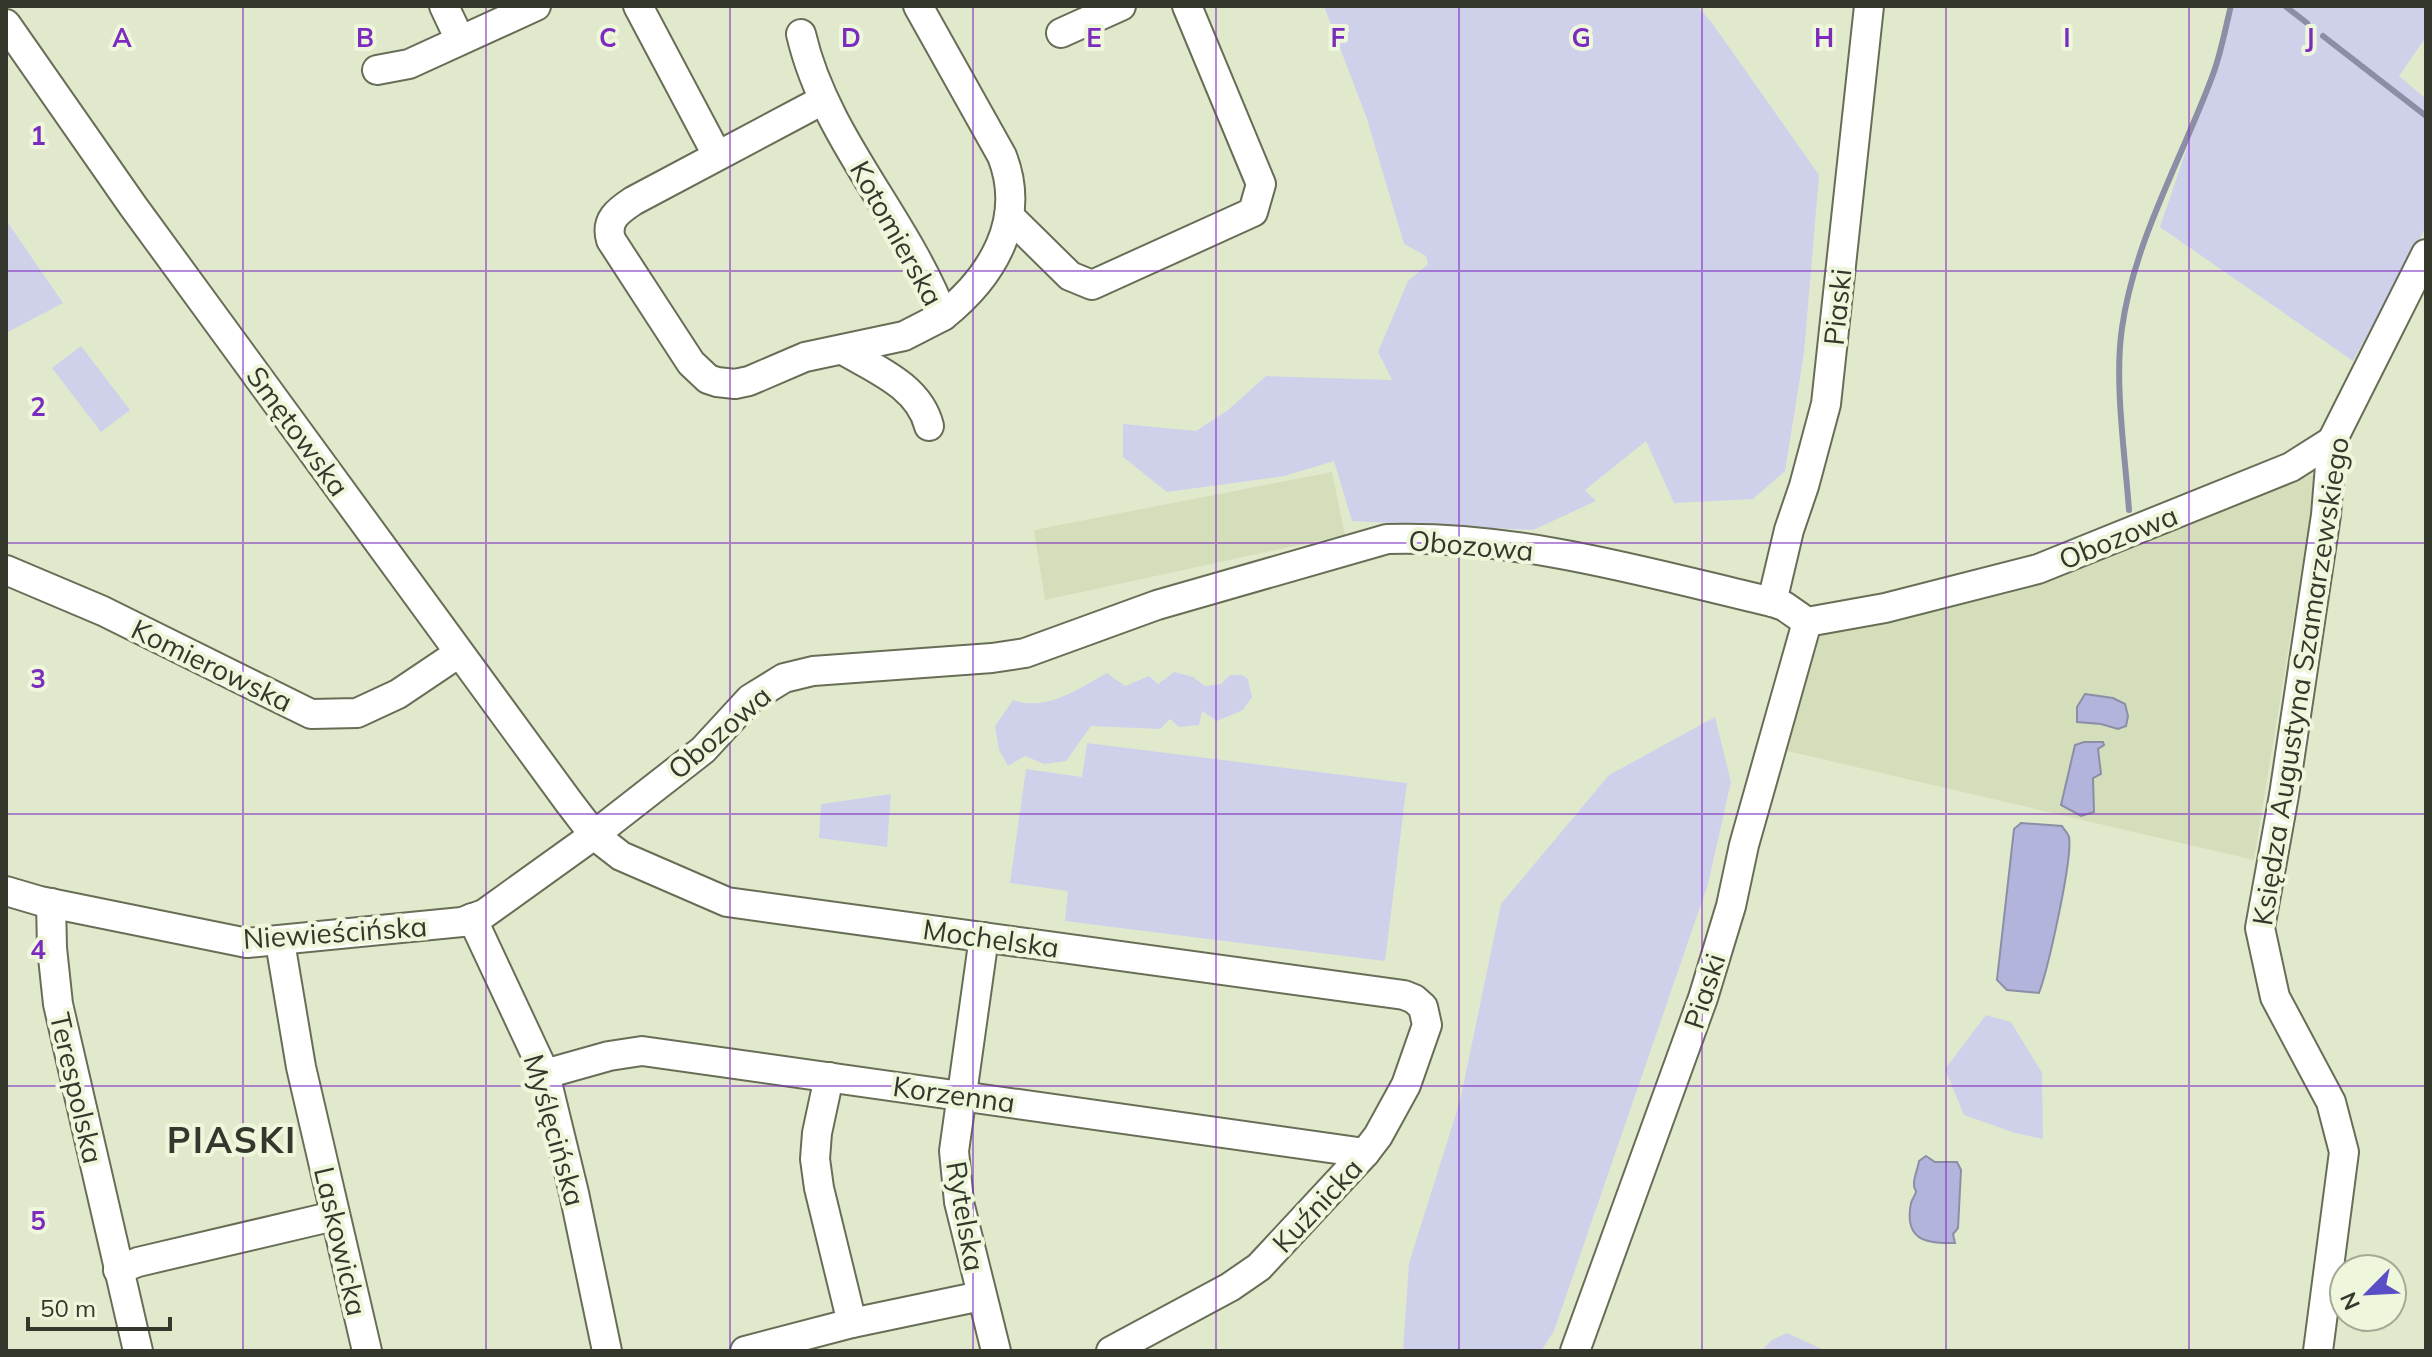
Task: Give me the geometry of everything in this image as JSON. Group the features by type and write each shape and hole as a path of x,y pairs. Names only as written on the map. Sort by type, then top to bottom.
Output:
{"street":[{"path":"444,6 460,40"},
{"path":"377,70 409,64 536,6"},
{"path":"638,6 717,155"},
{"path":"918,6 1002,156 1009,174 1011,202 1000,249 965,299 943,316"},
{"path":"1061,33 1121,6"},
{"path":"1009,216 1070,276 1092,285 1253,212 1261,184 1187,6"},
{"name":"Piaski","path":"1772,602 1826,404 1869,6"},
{"name":"Smętowska","path":"6,24 133,206 594,835"},
{"name":"Kotomierska","path":"801,34 808,64 823,100 897,224 933,290 943,316 904,336 805,357 749,381 726,384 708,379 691,363 614,244 609,227 617,213 717,155 823,100"},
{"name":"Księdza Augustyna Szamarzewskiego","path":"2318,1351 2344,1152 2331,1102 2275,997 2260,928 2284,795 2322,544 2332,441 2426,254"},
{"path":"843,350 904,387 916,399 929,426"},
{"name":"Obozowa","path":"594,835 703,750 750,699 784,678 834,668 992,658 1025,653 1157,605 1387,539 1421,537 1505,544 1596,561 1772,602 1784,606 1807,622 1940,595 2038,569 2291,467 2332,441"},
{"name":"Komierowska","path":"6,570 103,611 311,714 357,713 398,694 459,653"},
{"name":"Piaski","path":"1575,1351 1703,998 1731,906 1744,845 1807,622"},
{"name":"Niewieścińska","path":"6,891 247,943 280,942 462,922 484,914 594,835"},
{"name":"Mochelska","path":"594,835 621,856 727,902 1404,995"},
{"name":"Terespolska","path":"51,903 58,1004 138,1351"},
{"name":"Myślęcińska","path":"472,918 545,1074 607,1351"},
{"name":"Rytelska","path":"984,937 954,1151 955,1175 996,1351"},
{"name":"Laskowicka","path":"280,942 301,1067 367,1351"},
{"name":"Kuźnicka","path":"1111,1351 1230,1287 1259,1267 1365,1153 1406,1085 1427,1025 1423,1007 1404,995"},
{"name":"Korzenna","path":"545,1074 609,1056 642,1051 1365,1153"},
{"path":"829,1077 817,1133 815,1159 819,1188 852,1323"},
{"path":"118,1270 138,1262 334,1216"},
{"path":"745,1351 852,1323 981,1296"}],"shaded area":[{"path":"1324,6 1697,6 1819,175 1804,353 1785,471 1753,499 1674,503 1646,441 1585,490 1596,501 1533,530 1352,521 1334,461 1284,476 1167,492 1123,457 1123,424 1196,431 1228,410 1266,376 1392,380 1378,352 1408,281 1428,264 1426,256 1404,244 1367,119"},
{"path":"2235,6 2426,6 2426,37 2399,76 2426,99 2426,227 2353,361 2160,227"},
{"path":"6,220 63,303 6,333"},
{"path":"81,346 130,410 101,432 52,368"},
{"path":"1332,472 1345,535 1045,600 1034,530"},
{"path":"2317,473 2254,860 1783,750 1811,634 2008,594"},
{"path":"1174,672 1193,677 1205,686 1221,684 1230,675 1242,675 1248,679 1252,697 1243,710 1217,721 1202,711 1199,725 1179,727 1170,719 1160,729 1091,726 1066,761 1044,764 1025,756 1008,766 999,750 995,726 1013,700 1025,703 1050,701 1107,673 1125,686 1149,676 1158,684"},
{"path":"2085,694 2113,698 2125,704 2128,716 2126,726 2118,729 2077,722 2077,707"},
{"path":"1715,717 1731,782 1708,884 1554,1331 1541,1351 1403,1351 1409,1263 1460,1101 1501,904 1609,775"},
{"path":"2103,742 2104,745 2098,749 2101,774 2093,778 2094,812 2081,816 2061,805 2075,745"},
{"path":"1087,743 1407,783 1385,961 1065,921 1068,891 1010,883 1026,769 1082,777"},
{"path":"891,794 887,847 819,838 821,804"},
{"path":"2021,823 2062,826 2069,837 2064,889 2039,993 2007,990 1997,980 2014,829"},
{"path":"1986,1015 2011,1022 2042,1073 2043,1139 1964,1115 1945,1069"},
{"path":"1926,1156 1935,1162 1957,1162 1961,1170 1958,1228 1953,1234 1955,1243 1926,1240 1914,1232 1911,1225 1915,1177 1919,1161"},
{"path":"1787,1333 1826,1351 1761,1351 1772,1340"}],"waterway":[{"path":"2129,510 2119,371 2128,296 2160,200 2215,68 2231,6"},
{"path":"2285,6 2307,23"},
{"path":"2323,36 2426,116"}],"district":[{"name":"PIASKI","path":"232,1139"}]}
